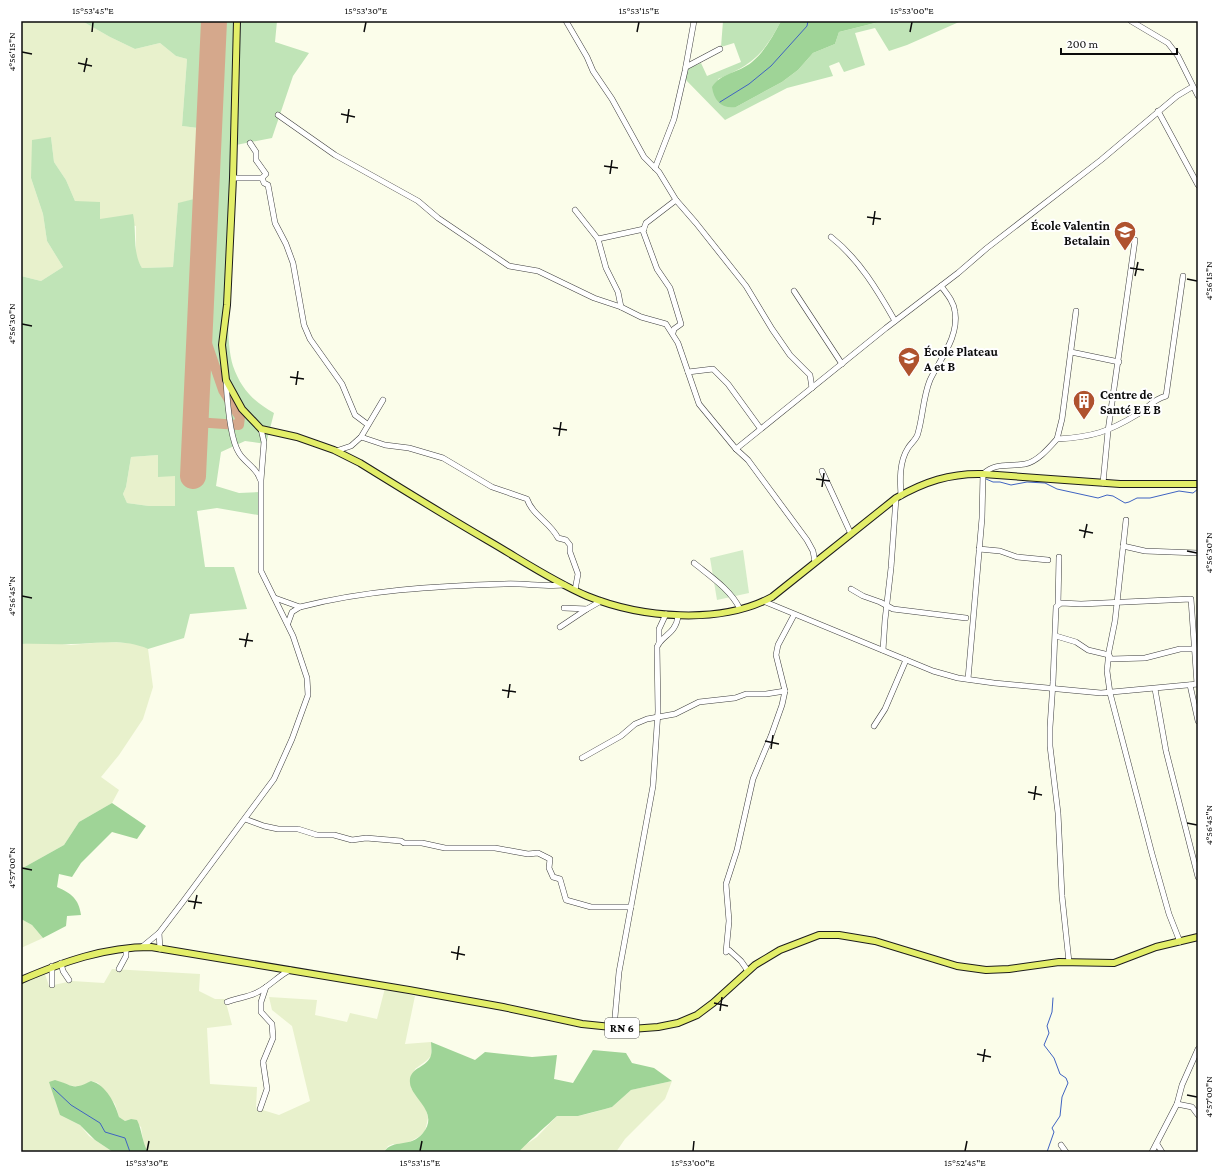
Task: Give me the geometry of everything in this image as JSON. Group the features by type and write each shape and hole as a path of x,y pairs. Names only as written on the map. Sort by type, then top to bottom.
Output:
{"main road":[{"path":"238,21 227,305 222,345 226,380 242,409 261,429 268,432 297,437 336,451 360,463 565,586 601,601 629,608 678,616 712,615 740,609 763,601 796,579 815,562 898,497 932,480 964,473 983,477 1103,483 1198,484"},
{"name":"RN 6","path":"21,980 52,966 91,954 142,947 290,970 487,1004 582,1024 614,1028 658,1027 688,1019 713,1003 748,971 780,950 805,939 825,934 839,934 875,941 957,966 973,969 1009,969 1069,962 1114,963 1156,947 1198,937"}],"street":[{"path":"566,21 587,57 593,71 612,99 641,152 655,168 676,200 746,286 790,355 810,375 812,388"},
{"path":"655,168 670,131 686,67 694,21"},
{"path":"1131,21 1168,43 1178,56 1192,87 1198,96"},
{"path":"686,67 720,49"},
{"path":"736,449 760,428 958,273 987,248 1013,230 1101,160 1176,96 1192,87"},
{"path":"1158,111 1198,185"},
{"path":"278,115 335,155 418,200 438,218 509,266 538,272 641,317 666,324 678,343 699,404 736,449 748,460 807,540 813,551 815,562"},
{"path":"233,178 262,178 266,174 256,160 256,152 250,143"},
{"path":"262,178 264,183 268,185 274,223 286,244 293,263 304,325 308,335 342,384 355,415 367,424"},
{"path":"672,333 674,329 681,324 670,288 656,269 644,229 646,223 676,200"},
{"path":"576,210 598,239 606,268 618,292 621,307"},
{"path":"598,239 644,229"},
{"path":"831,237 856,261 882,298 895,321"},
{"path":"1103,483 1108,431 1119,362 1135,240"},
{"path":"1057,439 1084,438 1108,431 1140,412 1151,402 1166,396 1183,276"},
{"path":"883,650 886,606 892,568 902,461 908,447 918,435 921,414 929,383 948,347 955,323 954,307 941,286"},
{"path":"794,292 842,364"},
{"path":"968,679 983,498 983,477 995,466 1026,464 1049,449 1057,439 1062,419 1072,352 1076,311"},
{"path":"1072,352 1119,362"},
{"path":"688,372 713,369 728,384 760,428"},
{"path":"226,380 235,446 242,458 259,475 261,480"},
{"path":"336,451 351,446 361,437 367,424 383,400"},
{"path":"142,947 159,933 274,779 292,739 308,695 307,678 288,623 264,578 261,565 261,480 264,442 261,429"},
{"path":"361,437 385,445 409,448 443,458 492,487 527,500 536,514 553,528 558,538 566,540 570,545 570,552 578,574 575,590"},
{"path":"822,471 851,534"},
{"path":"1126,520 1109,655 1108,671 1110,693 1152,854 1169,914 1180,942"},
{"path":"1123,546 1145,551 1198,553"},
{"path":"979,549 1000,551 1016,557 1048,560"},
{"path":"1059,556 1058,604 1056,610 1056,636 1053,682 1051,689 1050,746 1058,820 1062,896 1069,962"},
{"path":"694,563 727,592 740,609"},
{"path":"288,623 292,612 300,607 358,595 439,586 506,584 565,586"},
{"path":"851,589 886,606 935,615 966,618"},
{"path":"274,598 300,607"},
{"path":"763,601 906,660 933,670 968,679 1051,689 1110,693 1190,686 1197,684 1191,598 1058,604"},
{"path":"560,627 601,601"},
{"path":"564,608 587,609"},
{"path":"614,1028 619,972 653,786 657,716 657,647 659,643 659,629 666,614"},
{"path":"748,971 741,961 729,950 726,952 725,950 728,940 729,921 726,884 737,850 753,779 771,736 785,691 776,654 778,645 794,615"},
{"path":"659,643 668,636 674,628 678,616"},
{"path":"1056,636 1076,642 1088,650 1109,655 1111,659 1145,658 1180,649 1194,649"},
{"path":"874,726 885,709 906,660"},
{"path":"1190,686 1198,721"},
{"path":"1155,689 1166,751 1198,877"},
{"path":"582,758 621,736 635,724 657,716 675,714 699,702 735,698 746,694 766,694 785,691"},
{"path":"245,819 271,827 298,829 317,835 334,835 352,840 374,838 401,841 404,843 422,843 445,848 495,848 528,854 541,854 550,859 550,872 553,877 560,879 566,900 591,907 632,907"},
{"path":"159,933 160,949"},
{"path":"119,969 126,956 126,949"},
{"path":"61,963 63,971 70,980"},
{"path":"52,966 52,985"},
{"path":"227,1002 238,997 257,993 282,974 290,970"},
{"path":"260,1109 267,1089 263,1062 273,1038 272,1024 261,1012 260,1002 266,987"},
{"path":"1152,1152 1177,1104 1184,1079 1198,1049"},
{"path":"1177,1104 1192,1107 1198,1115"},
{"path":"1061,1144 1066,1152"},
{"path":"1157,1144 1162,1152"}],"green space":[{"path":"21,21 82,21 135,49 160,43 176,56 187,59 182,126 198,128 198,198 178,204 173,267 142,268 136,258 136,226 100,219 75,201 66,180 54,162 51,137 31,178 43,214 47,241 63,267 41,281 21,276"},
{"path":"82,21 277,21 275,42 309,53 293,76 272,138 236,145 228,305 229,343 233,366 240,382 254,399 274,413 266,444 245,441 221,452 216,486 239,493 260,492 258,515 217,508 197,511 205,567 234,567 247,609 190,614 184,638 148,649 129,644 110,642 21,644 21,276 41,281 63,267 47,241 43,214 31,178 32,140 51,137 54,162 66,180 75,201 100,202 100,219 133,214 137,255 142,268 173,267 178,203 198,198 198,128 182,126 187,59 176,56 160,43 135,49","holes":["158,455 158,477 175,476 175,506 149,506 127,503 123,494 126,487 131,457"]},
{"path":"723,21 781,21 775,33 756,57 730,74 718,79 736,107 782,82 798,70 813,53 835,44 839,32 883,21 959,22 907,45 889,51 875,28 855,33 865,65 844,72 839,62 829,66 833,76 787,88 725,120 685,79 687,69 701,63 707,76 741,62 734,43 721,47"},
{"path":"781,21 883,21 839,32 835,44 813,53 798,70 782,82 736,107 727,107 720,103 713,92 712,87 721,78 747,66 757,58"},
{"path":"158,455 175,475 175,506 149,506 127,503 123,494 126,487 131,457"},
{"path":"743,550 749,593 717,600 710,558"},
{"path":"44,642 71,645 104,642 136,643 148,649 153,687 143,719 119,755 101,777 119,790 112,803 79,822 64,845 21,869 21,644"},
{"path":"112,803 146,826 137,839 112,832 81,863 72,877 59,874 57,887 74,897 80,909 81,915 67,916 66,926 43,938 32,925 21,919 21,869 64,845 79,822"},
{"path":"21,919 32,925 43,938 21,948"},
{"path":"112,969 200,974 199,991 215,999 225,999 232,1025 207,1028 210,1084 257,1087 256,1108 279,1115 310,1101 292,1026 272,1010 269,997 317,1000 315,1015 347,1022 350,1013 377,1019 385,988 415,996 405,1044 431,1042 431,1056 415,1069 411,1088 425,1105 428,1118 425,1131 420,1136 406,1144 393,1144 388,1146 384,1152 148,1152 144,1146 141,1127 131,1119 125,1121 119,1117 115,1104 98,1083 91,1081 80,1087 67,1085 61,1082 60,1115 80,1125 89,1136 113,1152 21,1152 21,980 44,971 49,986 72,981 104,983"},
{"path":"431,1042 475,1060 485,1052 532,1057 557,1055 554,1079 573,1083 593,1050 626,1053 632,1063 654,1068 672,1081 631,1090 612,1107 578,1116 557,1116 519,1152 384,1152 392,1145 413,1141 418,1138 423,1133 427,1125 427,1112 412,1089 410,1078 415,1071 429,1059 431,1053"},
{"path":"55,1080 73,1086 80,1086 91,1081 101,1086 109,1095 119,1117 125,1121 131,1119 137,1120 148,1152 113,1152 95,1140 80,1125 60,1115 49,1082"},
{"path":"672,1081 665,1099 625,1139 616,1152 519,1152 521,1148 537,1137 557,1116 578,1116 612,1107 631,1090"}],"waterway":[{"path":"720,102 749,84 771,66 807,26 808,21"},
{"path":"986,479 993,482 1011,485 1027,482 1045,483 1057,489 1098,498 1107,495 1113,496 1125,503 1137,498 1150,498 1179,491 1193,493 1198,489"},
{"path":"1047,1152 1054,1132 1052,1128 1060,1116 1062,1097 1068,1083 1066,1078 1060,1074 1054,1058 1044,1045 1049,1033 1047,1026 1052,1012 1053,998"},
{"path":"53,1088 71,1105 100,1123 105,1132 125,1138 130,1152"}],"taxiway":[{"path":"195,422 239,425 240,417 223,390 200,323"}],"runway":[{"path":"193,476 214,21"}],"place":[{"name":"École Valentin Betalain","path":"1125,252"},
{"name":"École Plateau A et B","path":"909,378"},
{"name":"Centre de Santé E E B","path":"1084,420"}]}
